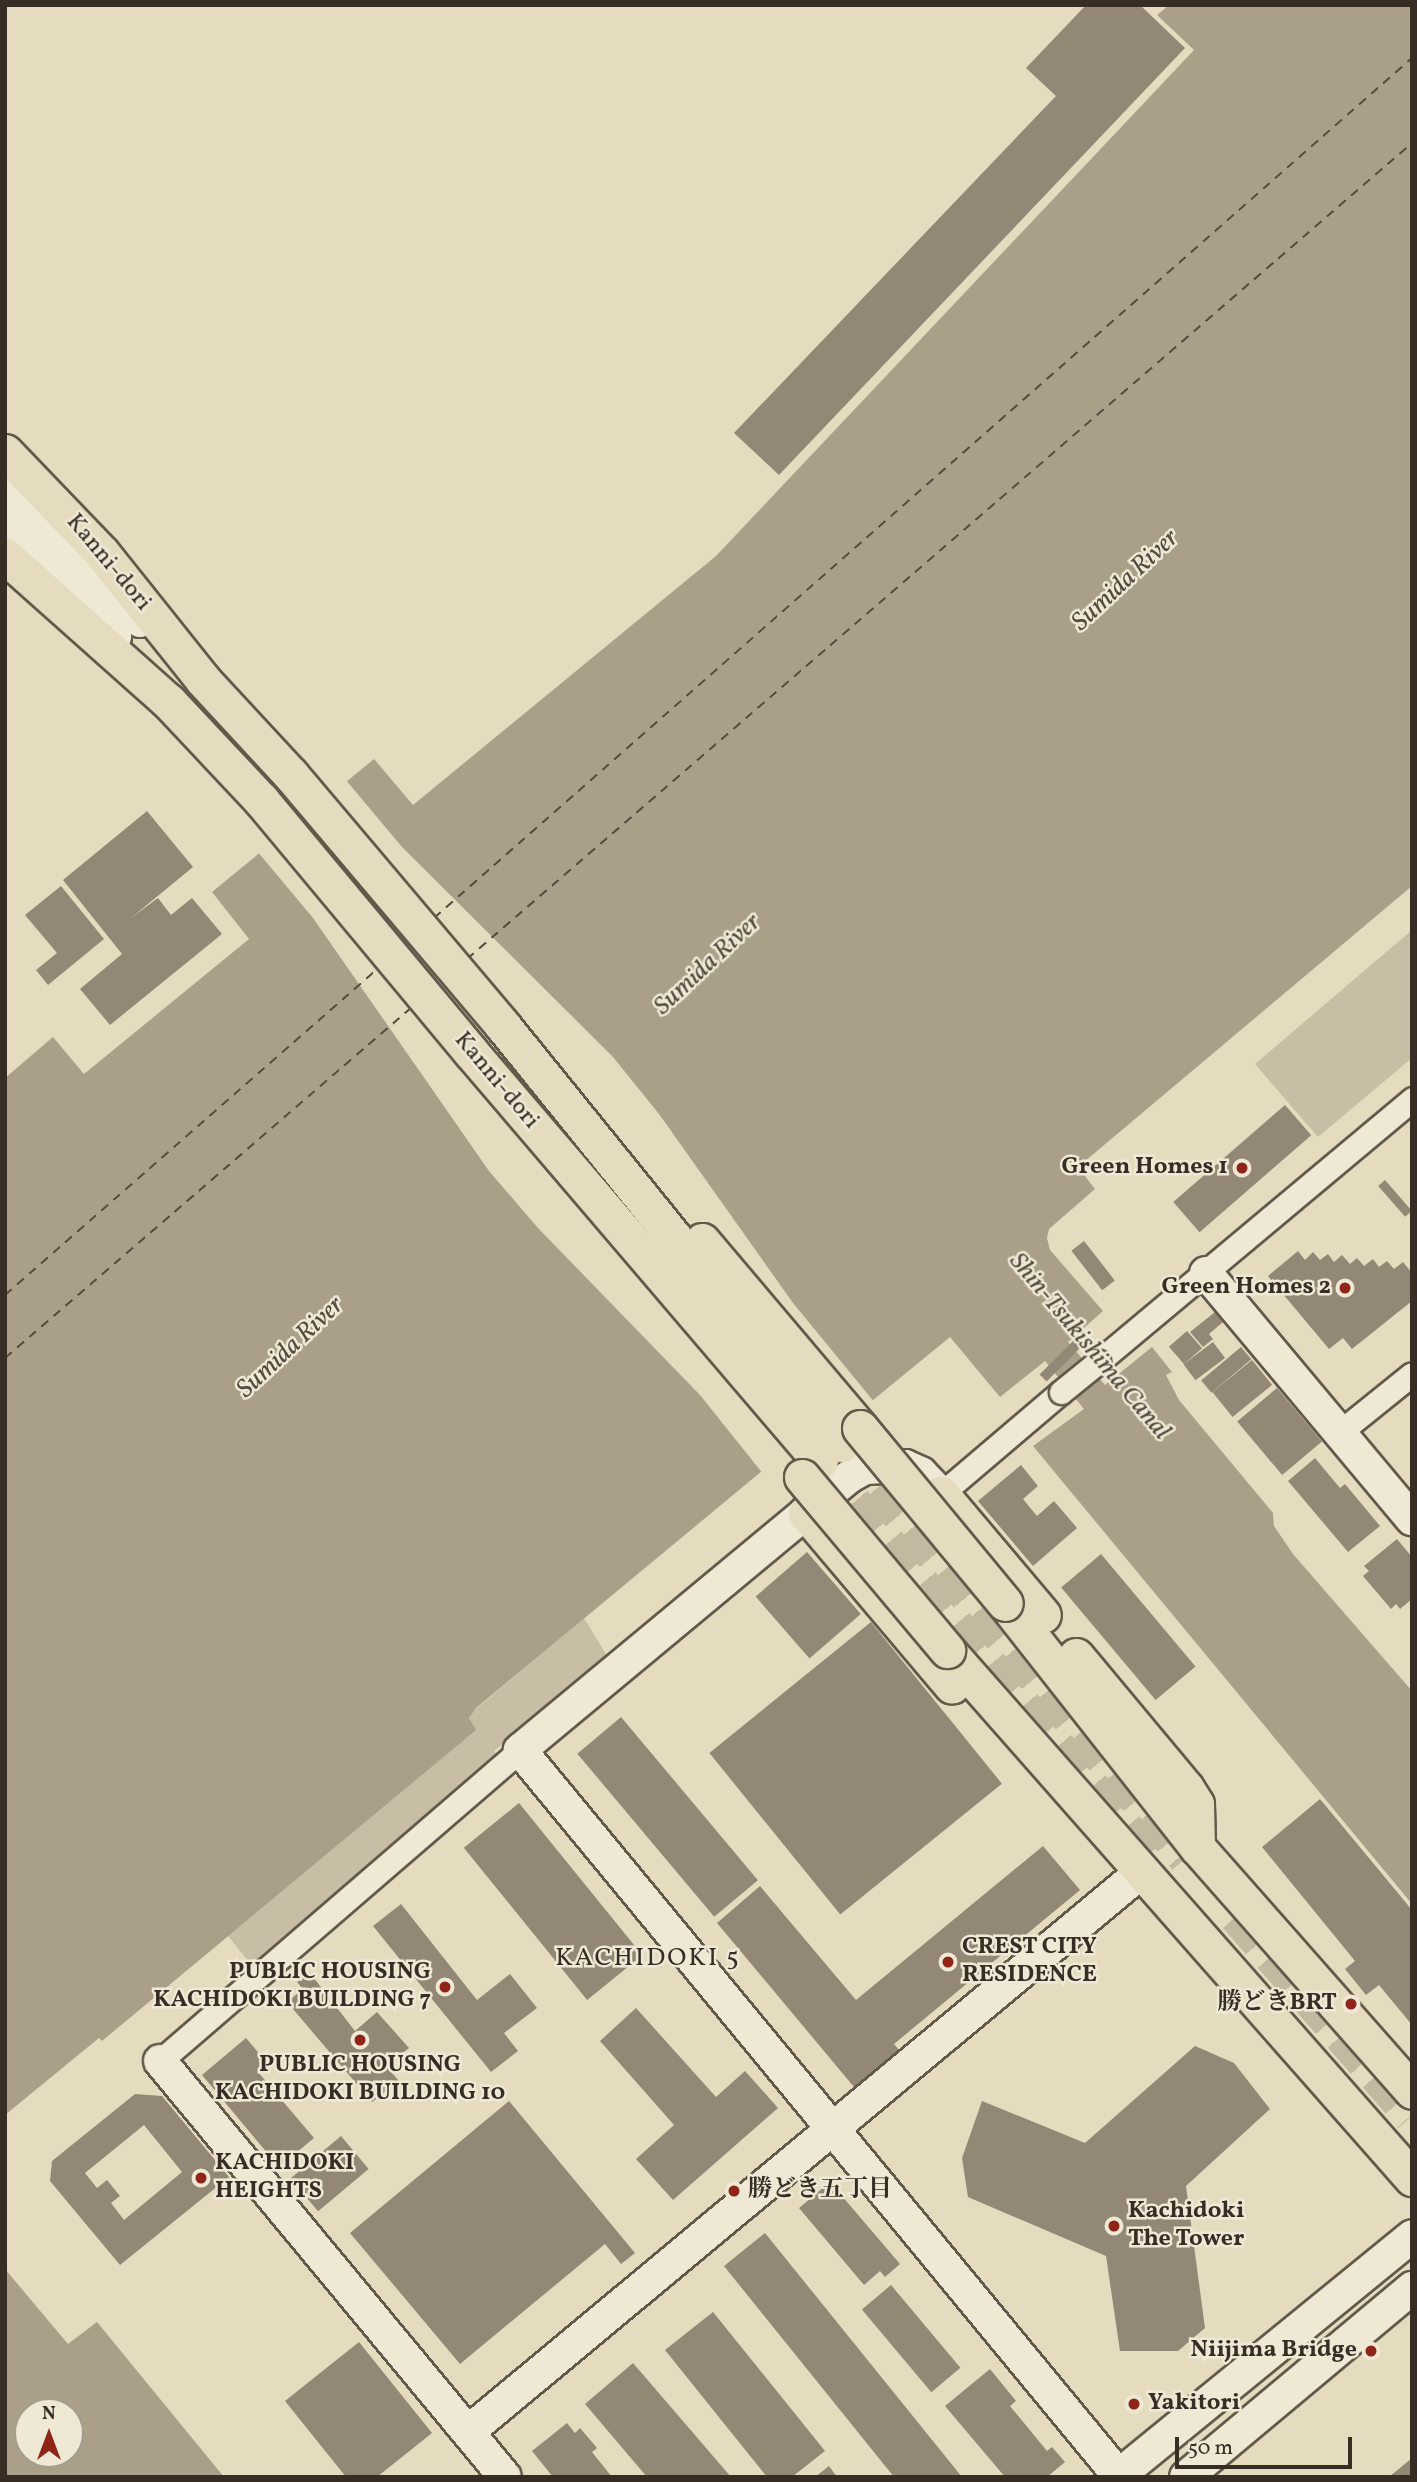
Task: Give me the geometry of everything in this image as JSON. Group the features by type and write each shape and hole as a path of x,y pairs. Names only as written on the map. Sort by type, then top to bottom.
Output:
{"main road":[{"name":"Kanni-dori","path":"5,452 101,552 203,680 291,775 503,1026 830,1453 470,1051 261,800 169,702 5,556"},
{"path":"503,1026 736,1278 1004,1603 1198,1847 1412,2091"},
{"path":"470,1051 676,1327 947,1650 1249,1997 1397,2144 1412,2178"},
{"path":"942,1494 1186,1788 1196,1804 1198,1847"},
{"path":"806,1513 961,1697 1134,1878 1192,1947 1249,1997"}],"street":[{"name":"Kanni-dori","path":"5,486 203,680"},
{"name":"Kanni-dori","path":"5,523 113,632 169,702"},
{"path":"505,2477 160,2061 520,1750 849,1477 865,1468 905,1466 921,1473 942,1494 1412,1099"},
{"path":"1206,1273 1412,1519"},
{"path":"1340,1432 1412,1374"},
{"path":"520,1750 1119,2476 1412,2236"},
{"path":"468,2432 1134,1878"},
{"path":"1186,2477 1412,2288"}],"shaded area":[{"path":"1412,930 1412,1058 1318,1137 1255,1064"},
{"path":"584,1618 609,1659 494,1751 500,1759 253,1967 228,1936 475,1730 470,1723 470,1714"}],"water":[{"name":"Sumida River","path":"1169,5 1412,5 1412,886 1078,1167 1095,1189 1049,1229 1047,1238 1050,1250 1103,1311 1068,1342 1105,1385 1152,1347 1172,1372 1166,1375 1179,1400 1273,1513 1274,1526 1293,1554 1412,1691 1412,1904 1033,1446 1084,1409 1045,1361 1000,1397 950,1337 845,1423 826,1418 476,1708 469,1718 476,1730 102,2041 99,2038 5,2115 5,1078 53,1037 84,1074 249,939 212,892 374,759 413,805 716,556 1194,50 1157,15"},
{"path":"5,2269 68,2344 97,2322 224,2477 5,2477"}],"pier":[{"path":"345,779 402,847 613,1057 659,1114 793,1303 875,1403 847,1426 828,1421 764,1475 700,1395 538,1228 489,1171 313,918 257,851"}],"building":[{"path":"1086,5 1140,5 1185,48 779,475 734,433 1056,96 1026,68"},
{"path":"147,811 193,867 131,918 158,898 171,915 192,898 222,934 110,1025 80,989 122,954 63,880"},
{"path":"61,886 104,939 48,985 36,970 57,953 25,915"},
{"name":"Green Homes 1","path":"1285,1105 1311,1135 1200,1232 1173,1202"},
{"path":"1385,1180 1412,1211 1405,1217 1378,1186"},
{"path":"1084,1241 1115,1280 1102,1290 1071,1251"},
{"name":"Green Homes 2","path":"1298,1251 1305,1260 1313,1252 1320,1260 1328,1254 1334,1262 1342,1255 1350,1264 1357,1258 1364,1266 1373,1259 1379,1267 1387,1261 1394,1269 1403,1262 1412,1273 1412,1301 1352,1349 1343,1338 1329,1349 1268,1276"},
{"path":"1215,1312 1223,1322 1209,1334 1213,1339 1203,1347 1190,1332"},
{"path":"1187,1331 1202,1348 1184,1364 1169,1347"},
{"path":"1082,1332 1089,1339 1047,1381 1040,1374"},
{"path":"1213,1342 1225,1358 1195,1380 1183,1364"},
{"path":"1241,1347 1251,1359 1211,1393 1201,1380"},
{"path":"1252,1360 1272,1385 1233,1417 1212,1392"},
{"path":"1277,1388 1322,1442 1282,1475 1237,1421"},
{"path":"1315,1458 1340,1488 1345,1484 1380,1526 1348,1552 1288,1481"},
{"path":"1021,1465 1038,1486 1023,1499 1037,1516 1054,1501 1077,1528 1033,1566 978,1501"},
{"path":"1397,1539 1412,1557 1412,1599 1400,1609 1396,1604 1391,1609 1363,1576 1369,1571 1364,1566"},
{"path":"807,1552 861,1614 809,1658 756,1597"},
{"path":"1101,1554 1195,1667 1156,1700 1061,1587"},
{"path":"871,1622 1002,1784 840,1915 709,1753"},
{"path":"621,1717 758,1880 714,1917 577,1754"},
{"path":"1320,1799 1412,1910 1412,2025 1379,1985 1366,1995 1345,1969 1355,1961 1262,1847"},
{"path":"519,1803 642,1955 587,2000 464,1848"},
{"name":"CREST CITY RESIDENCE","path":"1043,1846 1080,1890 894,2044 900,2051 854,2087 717,1923 760,1886 856,2000"},
{"name":"PUBLIC HOUSING KACHIDOKI BUILDING 7","path":"401,1904 477,2000 510,1974 537,2008 504,2033 518,2051 491,2072 373,1926"},
{"name":"PUBLIC HOUSING KACHIDOKI BUILDING 10","path":"310,1973 355,2031 377,2012 409,2048 386,2066 399,2081 372,2102 287,2002 303,1989 297,1982"},
{"path":"636,2008 716,2097 745,2071 778,2108 673,2200 636,2159 674,2125 600,2041"},
{"path":"246,2038 268,2064 258,2072 314,2138 279,2167 202,2075"},
{"name":"Kachidoki The Tower","path":"1195,2046 1234,2063 1270,2109 1186,2186 1205,2328 1178,2351 1120,2351 1106,2256 968,2197 962,2158 982,2101 1085,2143"},
{"name":"KACHIDOKI HEIGHTS","path":"135,2094 162,2096 229,2177 120,2265 50,2181 52,2161","holes":["144,2125 182,2172 124,2220 111,2203 120,2196 107,2180 97,2188 85,2173"]},
{"path":"509,2101 635,2253 621,2264 605,2244 460,2364 350,2233"},
{"path":"341,2136 369,2169 318,2211 290,2178"},
{"path":"830,2182 900,2264 885,2277 880,2271 864,2285 799,2208"},
{"path":"765,2233 962,2477 894,2477 724,2266"},
{"path":"891,2285 960,2368 931,2392 862,2309"},
{"path":"713,2312 825,2451 792,2477 767,2477 665,2350"},
{"path":"359,2342 432,2433 377,2477 346,2477 285,2401"},
{"path":"633,2363 731,2477 647,2477 585,2404"},
{"path":"990,2369 1016,2401 1010,2406 1047,2451 1052,2447 1065,2462 1047,2477 1005,2477 945,2406"},
{"path":"567,2423 575,2433 580,2428 597,2448 592,2452 612,2477 553,2477 532,2451"},
{"path":"1412,2458 1412,2477 1389,2477"},
{"path":"829,2466 837,2477 815,2477"}],"ferry route":[{"path":"434,918 1412,58"},
{"path":"467,959 1412,143"},
{"path":"5,1295 378,968"},
{"path":"5,1358 412,1007"}],"tunnel":[{"path":"843,1447 1186,1858"},
{"path":"820,1461 1152,1858"},
{"path":"1236,1916 1412,2116"}],"place":[{"name":"Green Homes 1","path":"1242,1168"},
{"name":"Green Homes 2","path":"1345,1288"},
{"name":"CREST CITY RESIDENCE","path":"948,1962"},
{"name":"PUBLIC HOUSING KACHIDOKI BUILDING 7","path":"445,1987"},
{"name":"勝どきBRT","path":"1351,2004"},
{"name":"PUBLIC HOUSING KACHIDOKI BUILDING 10","path":"360,2040"},
{"name":"KACHIDOKI HEIGHTS","path":"201,2178"},
{"name":"勝どき五丁目","path":"734,2191"},
{"name":"Kachidoki The Tower","path":"1114,2226"},
{"name":"Niijima Bridge","path":"1371,2351"},
{"name":"Yakitori","path":"1134,2404"}],"district":[{"name":"KACHIDOKI 5","path":"648,1959"}],"water label":[{"name":"Shin-Tsukishima Canal","path":"1089,1347"}]}
